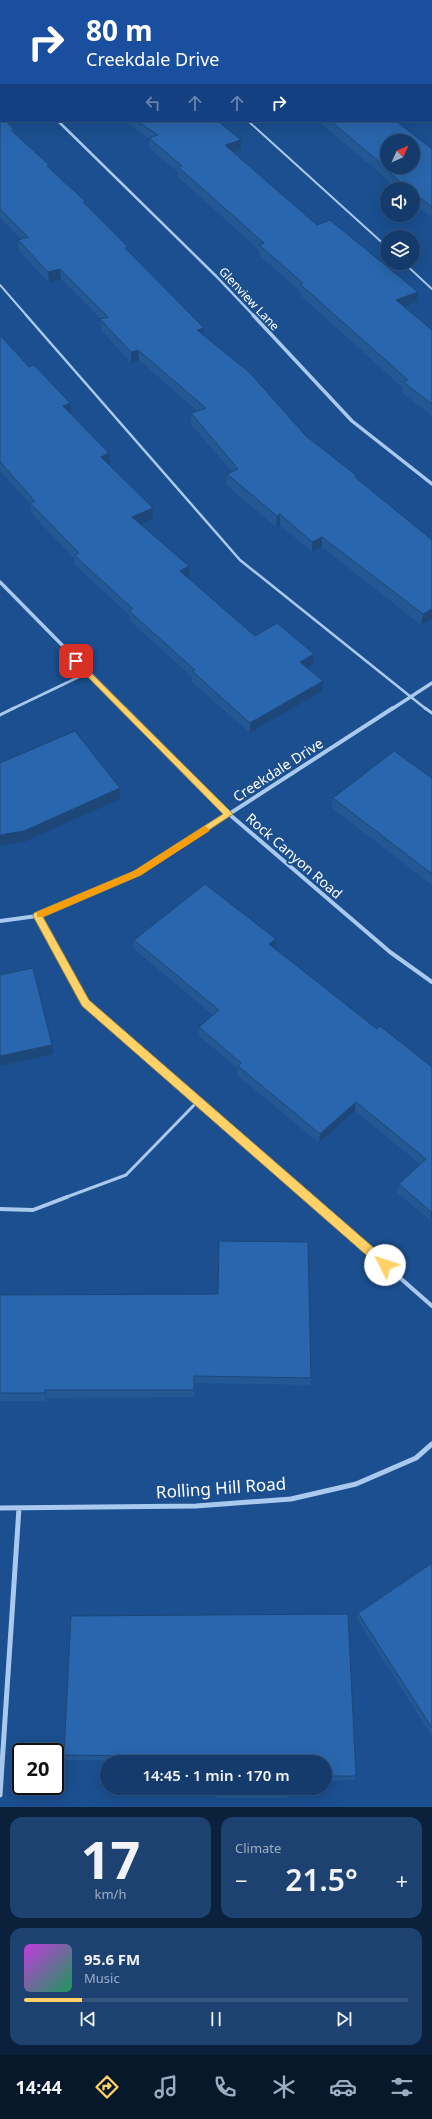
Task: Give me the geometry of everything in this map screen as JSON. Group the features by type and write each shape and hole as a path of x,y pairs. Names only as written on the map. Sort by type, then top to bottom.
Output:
{"street":[{"name":"Glenview Lane","path":"59,122 216,276 352,421 432,484"},
{"name":"Rock Canyon Road","path":"0,582 87,673 229,814 390,952 432,982"},
{"name":"Creekdale Drive","path":"0,921 37,916 138,873 432,683"},
{"name":"Rolling Hill Road","path":"0,1508 196,1506 291,1499 356,1484 416,1458 432,1444"},
{"path":"0,1795 20,1508"}],"lane":[{"path":"249,122 380,242"},
{"path":"412,270 432,288"},
{"path":"0,285 240,560 409,697 432,713"},
{"path":"0,715 87,673"},
{"path":"37,916 86,1003 432,1306"},
{"path":"0,1209 33,1210 126,1174 198,1102"}],"building":[{"path":"0,122 6,122 14,129 11,130 85,201 83,202 128,247 125,248 204,328 197,330 249,372 306,436 357,476 355,477 432,540 432,609 423,614 322,537 312,542 280,514 277,516 227,474 238,469 191,413 206,408 138,350 131,352 100,319 108,317 60,269 48,272 18,240 28,237 0,209"},
{"path":"138,122 219,122 241,140 225,145 317,225 330,220 380,261 380,270 391,270 418,292 396,300 432,330 432,404 403,382 408,380 300,284 303,283 259,245 264,243 178,167 182,166 149,138 158,135"},
{"path":"332,122 397,122 413,134 380,134 380,163"},
{"path":"420,140 432,149 432,207 420,198 420,182 401,182 391,174 420,174"},
{"path":"0,335 29,367 34,365 70,403 63,406 109,453 101,457 153,508 132,517 189,566 180,571 255,636 277,623 314,654 300,662 323,681 250,723 192,671 195,670 129,611 133,609 74,555 79,553 30,503 35,501 0,462"},
{"path":"75,731 120,788 24,831 0,835 0,763"},
{"path":"394,751 432,778 432,874 333,798"},
{"path":"205,884 276,939 269,944 377,1029 380,1026 432,1067 431,1212 399,1184 426,1159 356,1102 320,1134 238,1066 241,1063 199,1027 219,1010 134,940"},
{"path":"33,968 52,1045 0,1056 0,975"},
{"path":"219,1241 308,1242 311,1378 194,1376 194,1390 45,1390 45,1393 0,1393 0,1295 218,1294"},
{"path":"432,1563 432,1728 358,1613"},
{"path":"348,1614 356,1776 332,1776 332,1755 64,1755 71,1616"}],"slow traffic":[{"path":"40,914 138,873 205,830"}],"route":[{"path":"76,661 229,814 138,873 37,916 86,1003 385,1265"}]}
